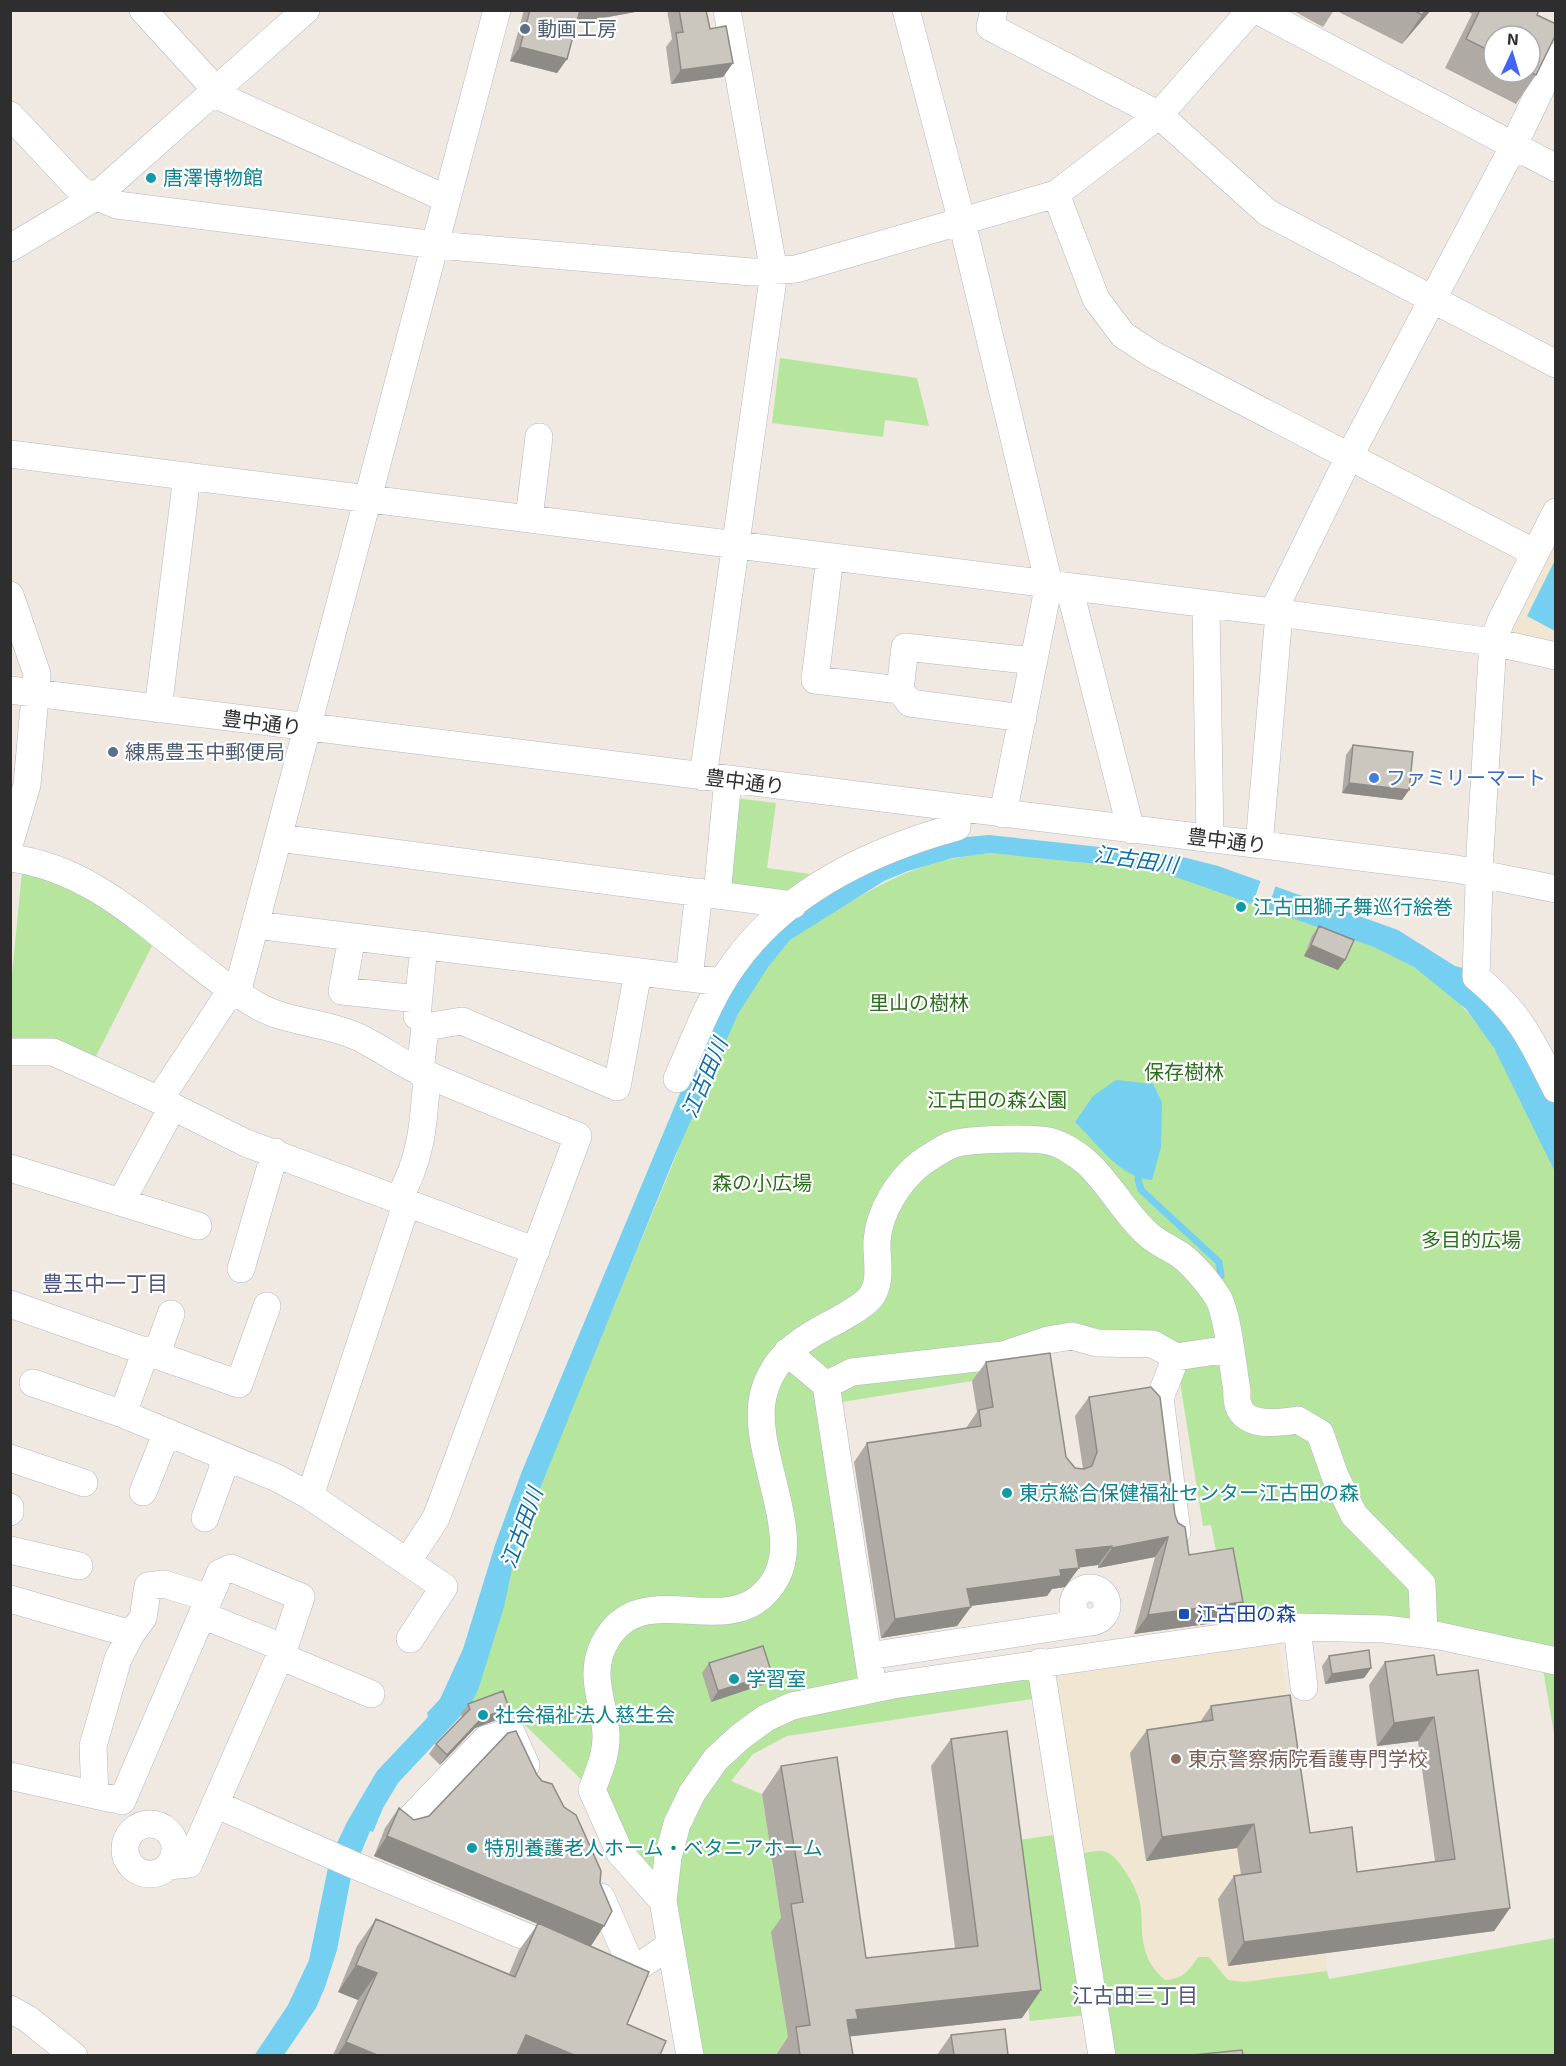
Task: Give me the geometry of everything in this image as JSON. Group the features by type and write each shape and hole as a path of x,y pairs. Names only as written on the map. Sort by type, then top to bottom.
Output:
{"street":[{"path":"143,10 216,93 447,199"},
{"path":"10,248 94,198 216,93 306,10"},
{"path":"121,1202 166,1104 235,991 279,838 497,10"},
{"path":"689,978 708,894 737,545 774,272 727,10"},
{"path":"906,10 1059,585 1131,830"},
{"path":"994,10 990,27 1159,116 1268,213 1556,364"},
{"path":"10,115 80,190 94,198 117,205 436,245 774,272 796,269 1056,194 1159,116 1251,10"},
{"path":"1257,10 1556,168"},
{"path":"1259,845 1276,613 1349,458 1434,300 1556,57"},
{"path":"1056,194 1096,299 1123,335 1152,354 1535,553"},
{"path":"529,518 539,437"},
{"path":"10,454 1276,613 1493,642 1556,656"},
{"path":"158,709 187,476"},
{"path":"1556,512 1493,642 1479,872 1476,977 1502,999 1532,1039 1556,1089"},
{"path":"830,557 815,680 900,690"},
{"path":"1003,814 1034,661 1059,585"},
{"path":"10,595 38,674 27,785 10,842"},
{"path":"1206,605 1210,838"},
{"path":"1023,718 910,703 900,690 905,646 1034,661"},
{"name":"豊中通り","path":"10,690 308,729 1479,872 1556,888"},
{"path":"677,1079 722,982 745,948 813,888 860,862 898,846 957,827 958,809"},
{"path":"279,838 793,905"},
{"path":"10,858 31,861 94,886 260,1007 357,1036 423,1073 578,1136 436,1518 407,1563"},
{"path":"255,925 722,982"},
{"path":"352,936 342,991 418,999"},
{"path":"424,945 416,1019 425,1027"},
{"path":"425,1027 462,1021 617,1088 638,972"},
{"path":"310,1496 420,1148 425,1027"},
{"path":"10,1052 53,1052 246,1143 536,1251"},
{"path":"663,1901 620,1853 592,1790 605,1756 606,1734 596,1679 598,1659 612,1631 623,1619 639,1610 707,1612 742,1608 758,1599 767,1590 781,1567 784,1550 761,1420 763,1397 771,1373 787,1352 808,1335 850,1313 871,1297 879,1274 877,1239 882,1217 890,1199 905,1178 921,1164 955,1143 996,1140 1052,1141 1088,1163 1149,1236 1184,1257 1219,1297 1237,1391 1236,1402 1247,1417 1268,1425 1298,1420 1320,1433 1335,1476 1354,1515 1422,1584 1424,1634"},
{"path":"240,1269 275,1152"},
{"path":"10,1168 198,1226"},
{"path":"10,1304 239,1384 267,1306"},
{"path":"123,1414 171,1314"},
{"path":"826,1385 852,1372 1050,1350 1072,1336 1098,1343 1153,1344 1176,1357 1229,1348"},
{"path":"787,1352 826,1385 873,1688"},
{"path":"1176,1357 1160,1398 1178,1532"},
{"path":"33,1383 123,1414 227,1457 310,1496 444,1587 411,1639"},
{"path":"143,1492 167,1432"},
{"path":"205,1518 227,1457"},
{"path":"10,1458 84,1483"},
{"path":"10,1507 10,1512"},
{"path":"10,1550 79,1566"},
{"path":"130,1833 144,1825 159,1826 166,1830 174,1844 172,1860 168,1866 161,1871 144,1873 130,1864 125,1849 130,1833 122,1801 220,1573 231,1568 301,1597 282,1652 189,1864 168,1866"},
{"path":"95,1794 93,1746 118,1659 131,1634 143,1618 148,1586 164,1584 206,1606 282,1652 371,1694"},
{"path":"10,1599 131,1634"},
{"path":"869,1656 1070,1625 1057,1660 1102,2055"},
{"path":"1297,1627 1304,1687"},
{"path":"690,2055 663,1901 668,1857 677,1824 692,1792 716,1760 749,1731 792,1706 873,1688 1297,1627 1385,1629 1424,1634 1556,1660"},
{"path":"404,1825 486,1739 511,1732 537,1788"},
{"path":"10,1776 122,1801"},
{"path":"215,1804 366,1870 611,1971 622,1973 633,1970 670,1946"},
{"path":"572,1815 598,1804"},
{"path":"601,1897 633,1970"},
{"path":"10,2009 28,2019 74,2055"}],"shaded area":[{"path":"1555,539 1555,642 1515,634 1511,625"},
{"name":"東京警察病院看護専門学校","path":"1277,1629 1329,1980 1095,2014 1040,1662"}],"green space":[{"path":"780,358 917,378 929,426 885,420 883,437 772,423"},
{"path":"734,798 776,803 767,868 810,874 789,892 726,884"},
{"name":"江古田の森公園","path":"990,853 1096,861 1170,874 1337,931 1392,955 1441,986 1462,1006 1491,1043 1515,1085 1555,1172 1555,1739 1541,1658 1484,1645 1232,1636 1211,1525 1203,1526 1176,1357 1072,1336 996,1367 972,1381 836,1403 873,1688 1040,1662 1045,1697 787,1736 753,1754 731,1781 762,1794 783,1930 791,2052 776,2056 690,2055 670,1945 591,1789 499,1700 470,1706 517,1545 533,1501 704,1086 734,1020 751,990 769,963 789,941 870,891 925,866"},
{"path":"22,872 51,876 96,899 152,946 94,1060 11,1039 11,984"},
{"path":"1067,1833 1070,1856 1103,1851 1115,1858 1126,1872 1140,1902 1146,1953 1149,1961 1165,1980 1184,1974 1198,1957 1209,1957 1228,1980 1244,1982 1327,1971 1329,1979 1555,1938 1555,2055 1102,2055 1095,2014 1030,2021 1006,1842"}],"water":[{"path":"1555,560 1555,631 1527,616"},
{"name":"江古田川","path":"989,835 1175,855 1218,866 1398,930 1455,966 1463,968 1532,1053 1555,1105 1555,1172 1494,1048 1466,1009 1414,967 1374,947 1156,870 990,853 953,858 908,871 884,881 790,940 768,967 738,1014 673,1161 517,1545 504,1607 478,1690 470,1706 398,1783 383,1808 373,1832 370,1831 351,1877 337,1950 316,2008 284,2055 254,2056 288,2005 309,1960 330,1858 347,1822 377,1771 428,1717 427,1713 440,1699 463,1649 495,1545 522,1471 699,1048 747,956 832,887 947,839"},
{"path":"1116,1080 1153,1084 1162,1102 1161,1147 1152,1180 1140,1178 1119,1166 1075,1122 1093,1096"}],"pier":[{"path":"1262,877 1277,882 1267,911 1252,906"}],"building":[{"path":"530,10 580,10 567,59 520,47"},
{"path":"679,10 706,10 710,29 726,26 733,63 681,70 676,33 683,32"},
{"path":"1413,10 1426,10 1422,15"},
{"path":"1480,10 1539,10 1537,15 1556,24 1556,34 1542,63 1542,24 1482,24 1482,47 1466,39"},
{"name":"ファミリーマート","path":"1353,745 1413,752 1409,790 1349,783"},
{"path":"1319,926 1354,940 1345,960 1311,945"},
{"name":"東京総合保健福祉センター江古田の森","path":"1050,1353 1066,1457 1075,1468 1084,1469 1092,1466 1097,1452 1089,1397 1151,1387 1160,1397 1175,1515 1178,1523 1185,1527 1189,1555 1233,1548 1243,1602 1148,1615 1168,1537 1112,1548 1112,1546 1076,1550 1079,1568 1060,1570 1061,1576 967,1589 971,1607 895,1619 867,1443 981,1426 979,1410 993,1407 986,1362"},
{"name":"学習室","path":"763,1646 772,1674 718,1691 709,1663"},
{"path":"1369,1650 1371,1668 1332,1674 1329,1656"},
{"path":"1434,1655 1437,1675 1478,1670 1510,1908 1244,1942 1234,1876 1261,1872 1254,1824 1162,1837 1147,1730 1213,1720 1211,1706 1290,1695 1310,1833 1352,1827 1357,1872 1455,1859 1434,1717 1394,1723 1385,1662"},
{"path":"503,1691 509,1708 482,1718 447,1755 436,1744 470,1709 468,1704"},
{"name":"特別養護老人ホーム・ベタニアホーム","path":"516,1731 537,1775 542,1781 552,1784 564,1807 576,1815 601,1871 600,1883 612,1911 604,1926 387,1836 399,1808 414,1820 429,1816 508,1733"},
{"path":"1007,1731 1041,1990 856,2010 858,2019 847,2020 853,2055 800,2055 796,2027 810,2025 791,1904 803,1902 781,1766 837,1757 866,1958 978,1946 951,1739"},
{"path":"376,1919 515,1977 538,1923 649,1972 627,2024 666,2041 660,2055 574,2055 526,2035 517,2055 377,2055 346,2042 377,1973 356,1965"},
{"path":"1005,2029 1008,2055 954,2055 951,2035"},
{"path":"1242,2050 1243,2055 1193,2055"}],"waterway":[{"path":"1138,1179 1141,1190 1219,1262 1221,1276"}],"place":[{"name":"動画工房","path":"525,29"},
{"name":"唐澤博物館","path":"151,178"},
{"name":"練馬豊玉中郵便局","path":"113,752"},
{"name":"ファミリーマート","path":"1374,778"},
{"name":"江古田獅子舞巡行絵巻","path":"1241,907"},
{"name":"東京総合保健福祉センター江古田の森","path":"1007,1493"},
{"name":"江古田の森","path":"1184,1614"},
{"name":"学習室","path":"734,1679"},
{"name":"社会福祉法人慈生会","path":"483,1715"},
{"name":"東京警察病院看護専門学校","path":"1176,1759"},
{"name":"特別養護老人ホーム・ベタニアホーム","path":"472,1848"}],"district":[{"name":"豊玉中一丁目","path":"105,1284"},
{"name":"江古田三丁目","path":"1135,1996"}],"park label":[{"name":"里山の樹林","path":"919,1003"},
{"name":"保存樹林","path":"1184,1072"},
{"name":"森の小広場","path":"762,1183"},
{"name":"多目的広場","path":"1471,1240"}]}
